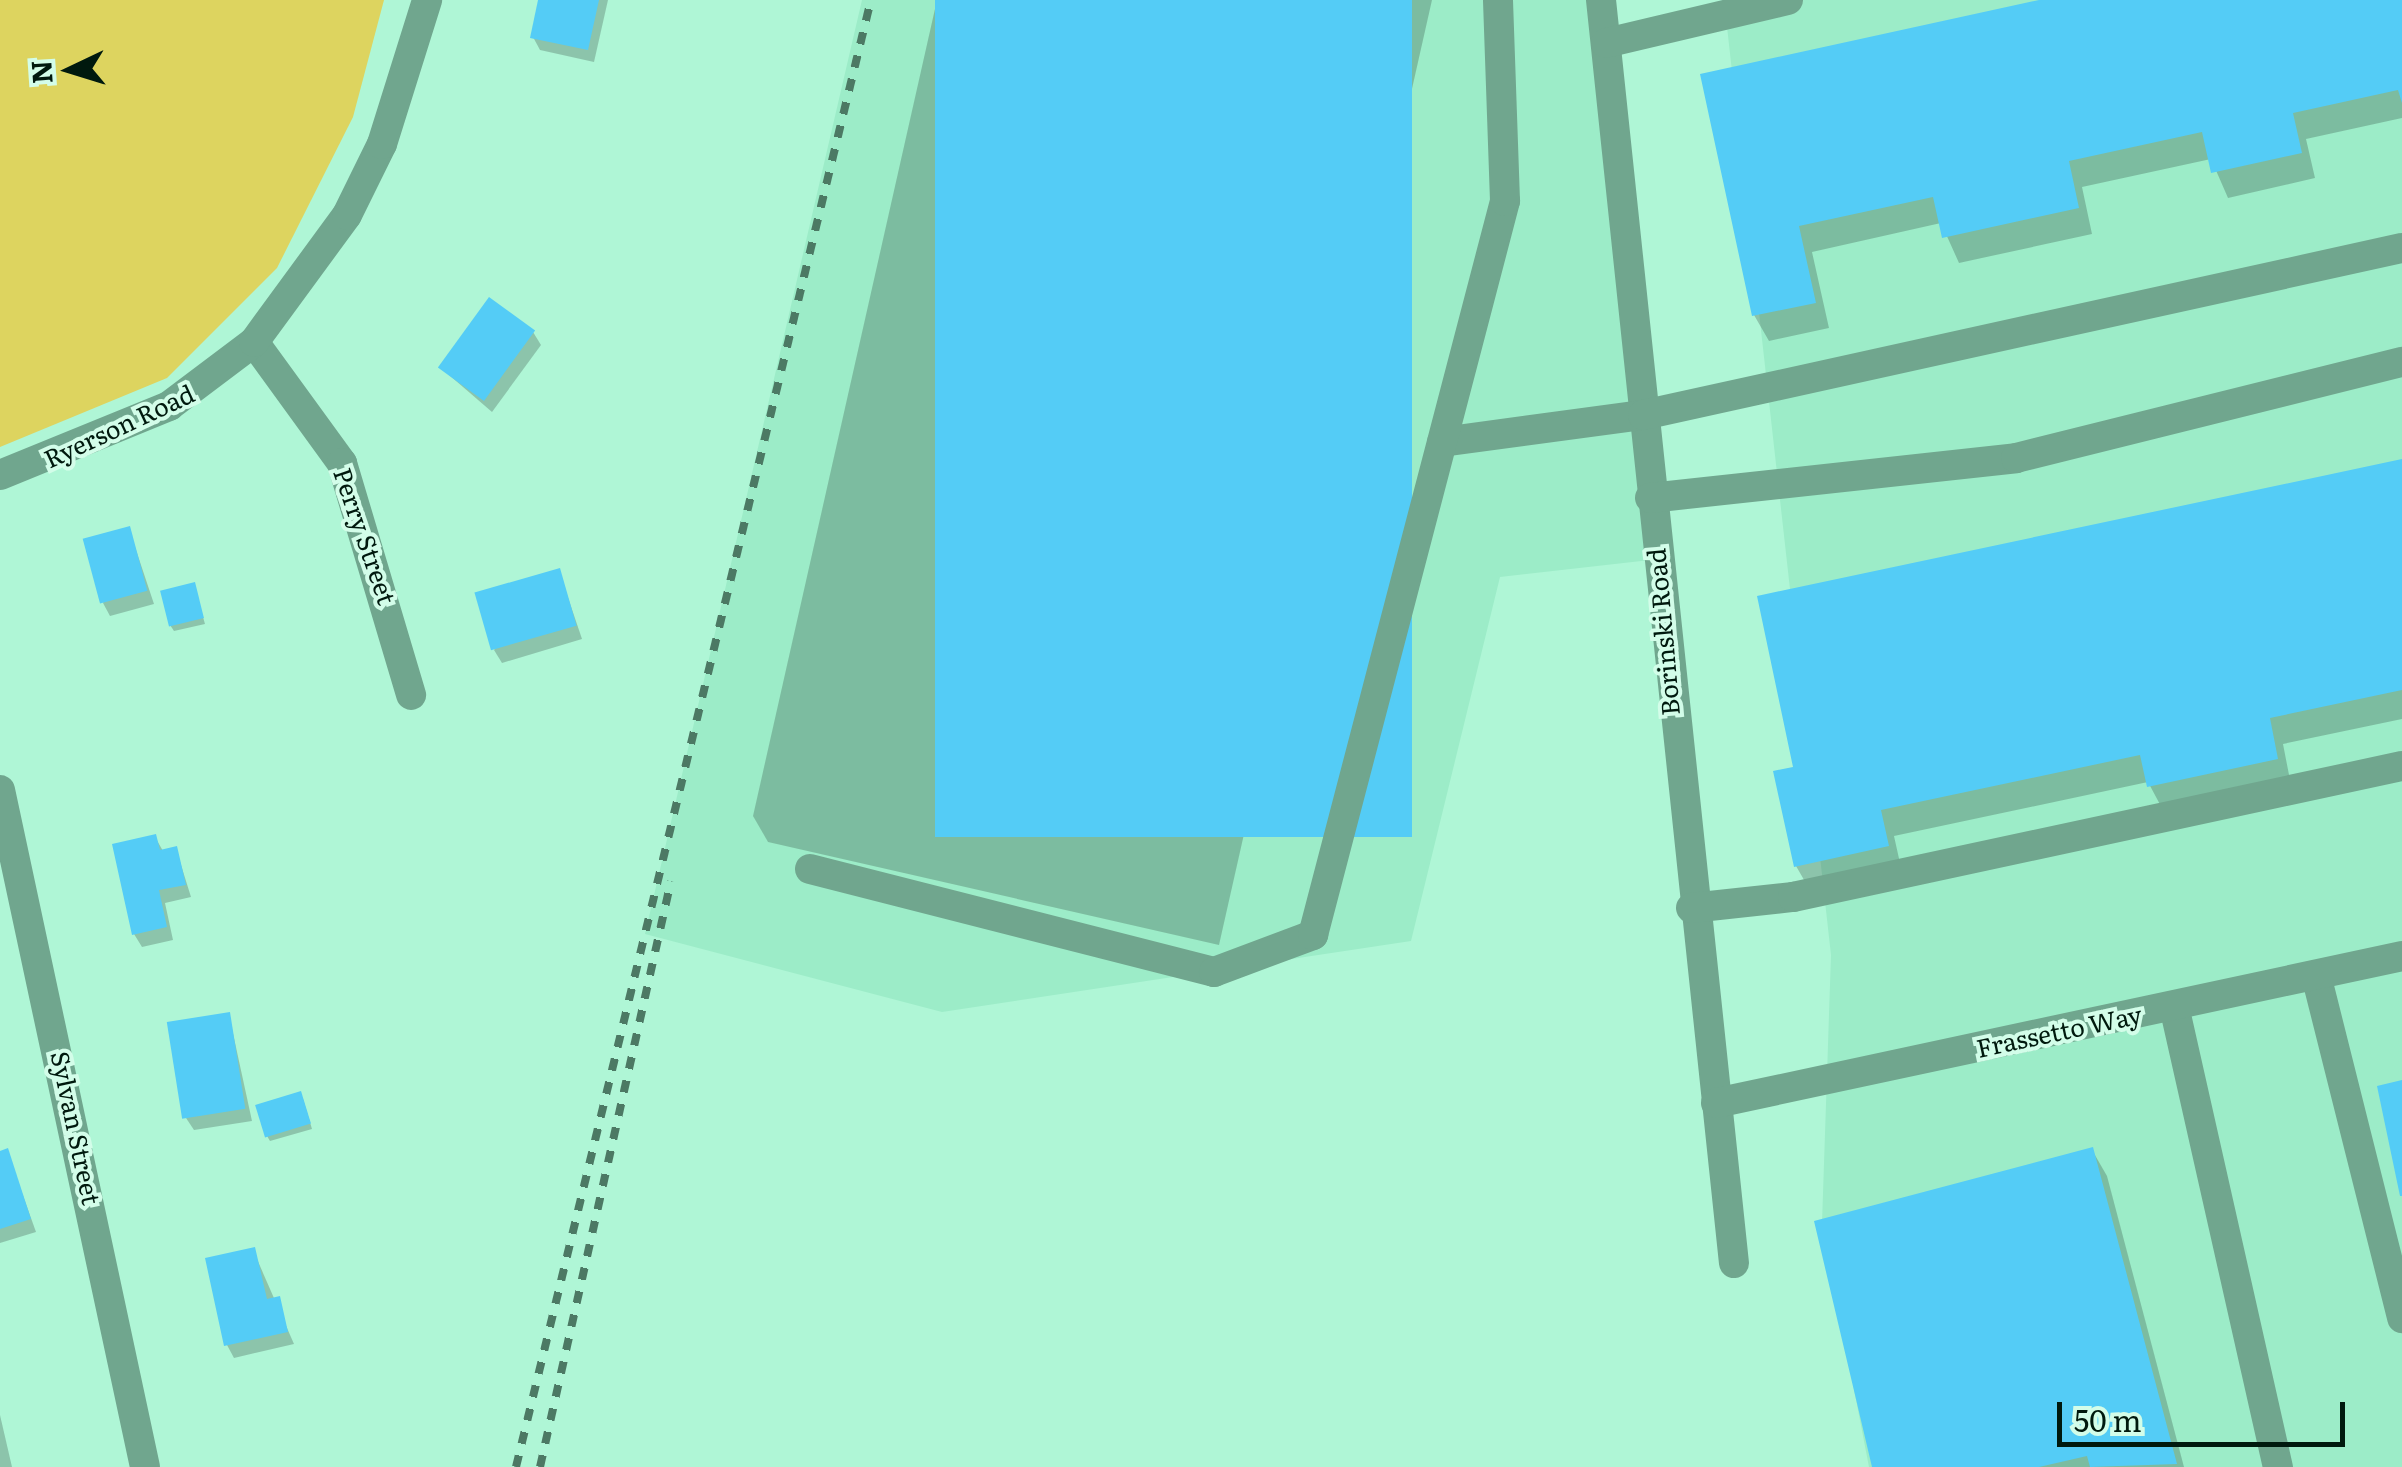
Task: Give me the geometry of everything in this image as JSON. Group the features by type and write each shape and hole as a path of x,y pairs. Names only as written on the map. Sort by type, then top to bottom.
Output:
{"street":[{"name":"Ryerson Road","path":"0,476 169,406 254,342 347,215 382,144 427,0"},
{"path":"810,869 1214,972 1313,936 1505,201 1498,0"},
{"name":"Borinski Road","path":"1601,0 1690,908 1734,1263"},
{"path":"1606,43 1788,0"},
{"path":"1442,442 1642,415 2402,248"},
{"name":"Perry Street","path":"254,342 342,463 411,695"},
{"path":"1650,498 2016,458 2402,362"},
{"path":"1690,908 1793,897 2402,766"},
{"name":"Sylvan Street","path":"0,790 145,1467"},
{"name":"Frassetto Way","path":"1716,1103 2402,956"},
{"path":"2316,975 2402,1318"},
{"path":"2174,1006 2278,1467"}],"shaded area":[{"path":"0,0 384,0 353,117 277,268 167,378 0,447"},
{"path":"862,0 1602,0 1659,559 1500,577 1411,941 942,1012 645,934"},
{"path":"1724,0 2402,0 2402,1467 1869,1467 1822,1223 1831,955"}],"building":[{"path":"538,0 599,0 588,50 530,38"},
{"path":"935,0 1412,0 1412,837 935,837"},
{"path":"2039,0 2402,0 2402,103 2398,90 2293,113 2302,153 2211,173 2202,132 2069,161 2079,208 1942,238 1933,197 1799,226 1816,303 1752,316 1700,74"},
{"path":"489,297 535,331 484,401 438,367"},
{"path":"2402,459 2402,690 2270,718 2278,759 2147,787 2140,755 1881,810 1889,846 1794,867 1773,771 1793,767 1757,596"},
{"path":"130,526 147,591 100,603 83,539"},
{"path":"560,568 577,626 491,650 474,593"},
{"path":"195,582 204,618 169,627 160,591"},
{"path":"156,834 160,850 177,846 186,885 159,890 167,927 132,935 112,844"},
{"path":"230,1012 245,1109 182,1119 167,1022"},
{"path":"2402,1080 2402,1196 2400,1196 2377,1086"},
{"path":"301,1091 311,1124 265,1138 255,1105"},
{"path":"2093,1147 2177,1464 2090,1467 2087,1456 2039,1467 1872,1467 1814,1221"},
{"path":"8,1148 31,1219 0,1229 0,1151"},
{"path":"255,1247 267,1299 280,1296 288,1332 224,1346 205,1258"}],"railway":[{"path":"516,1467 871,0"},
{"path":"540,1467 671,881"}]}
